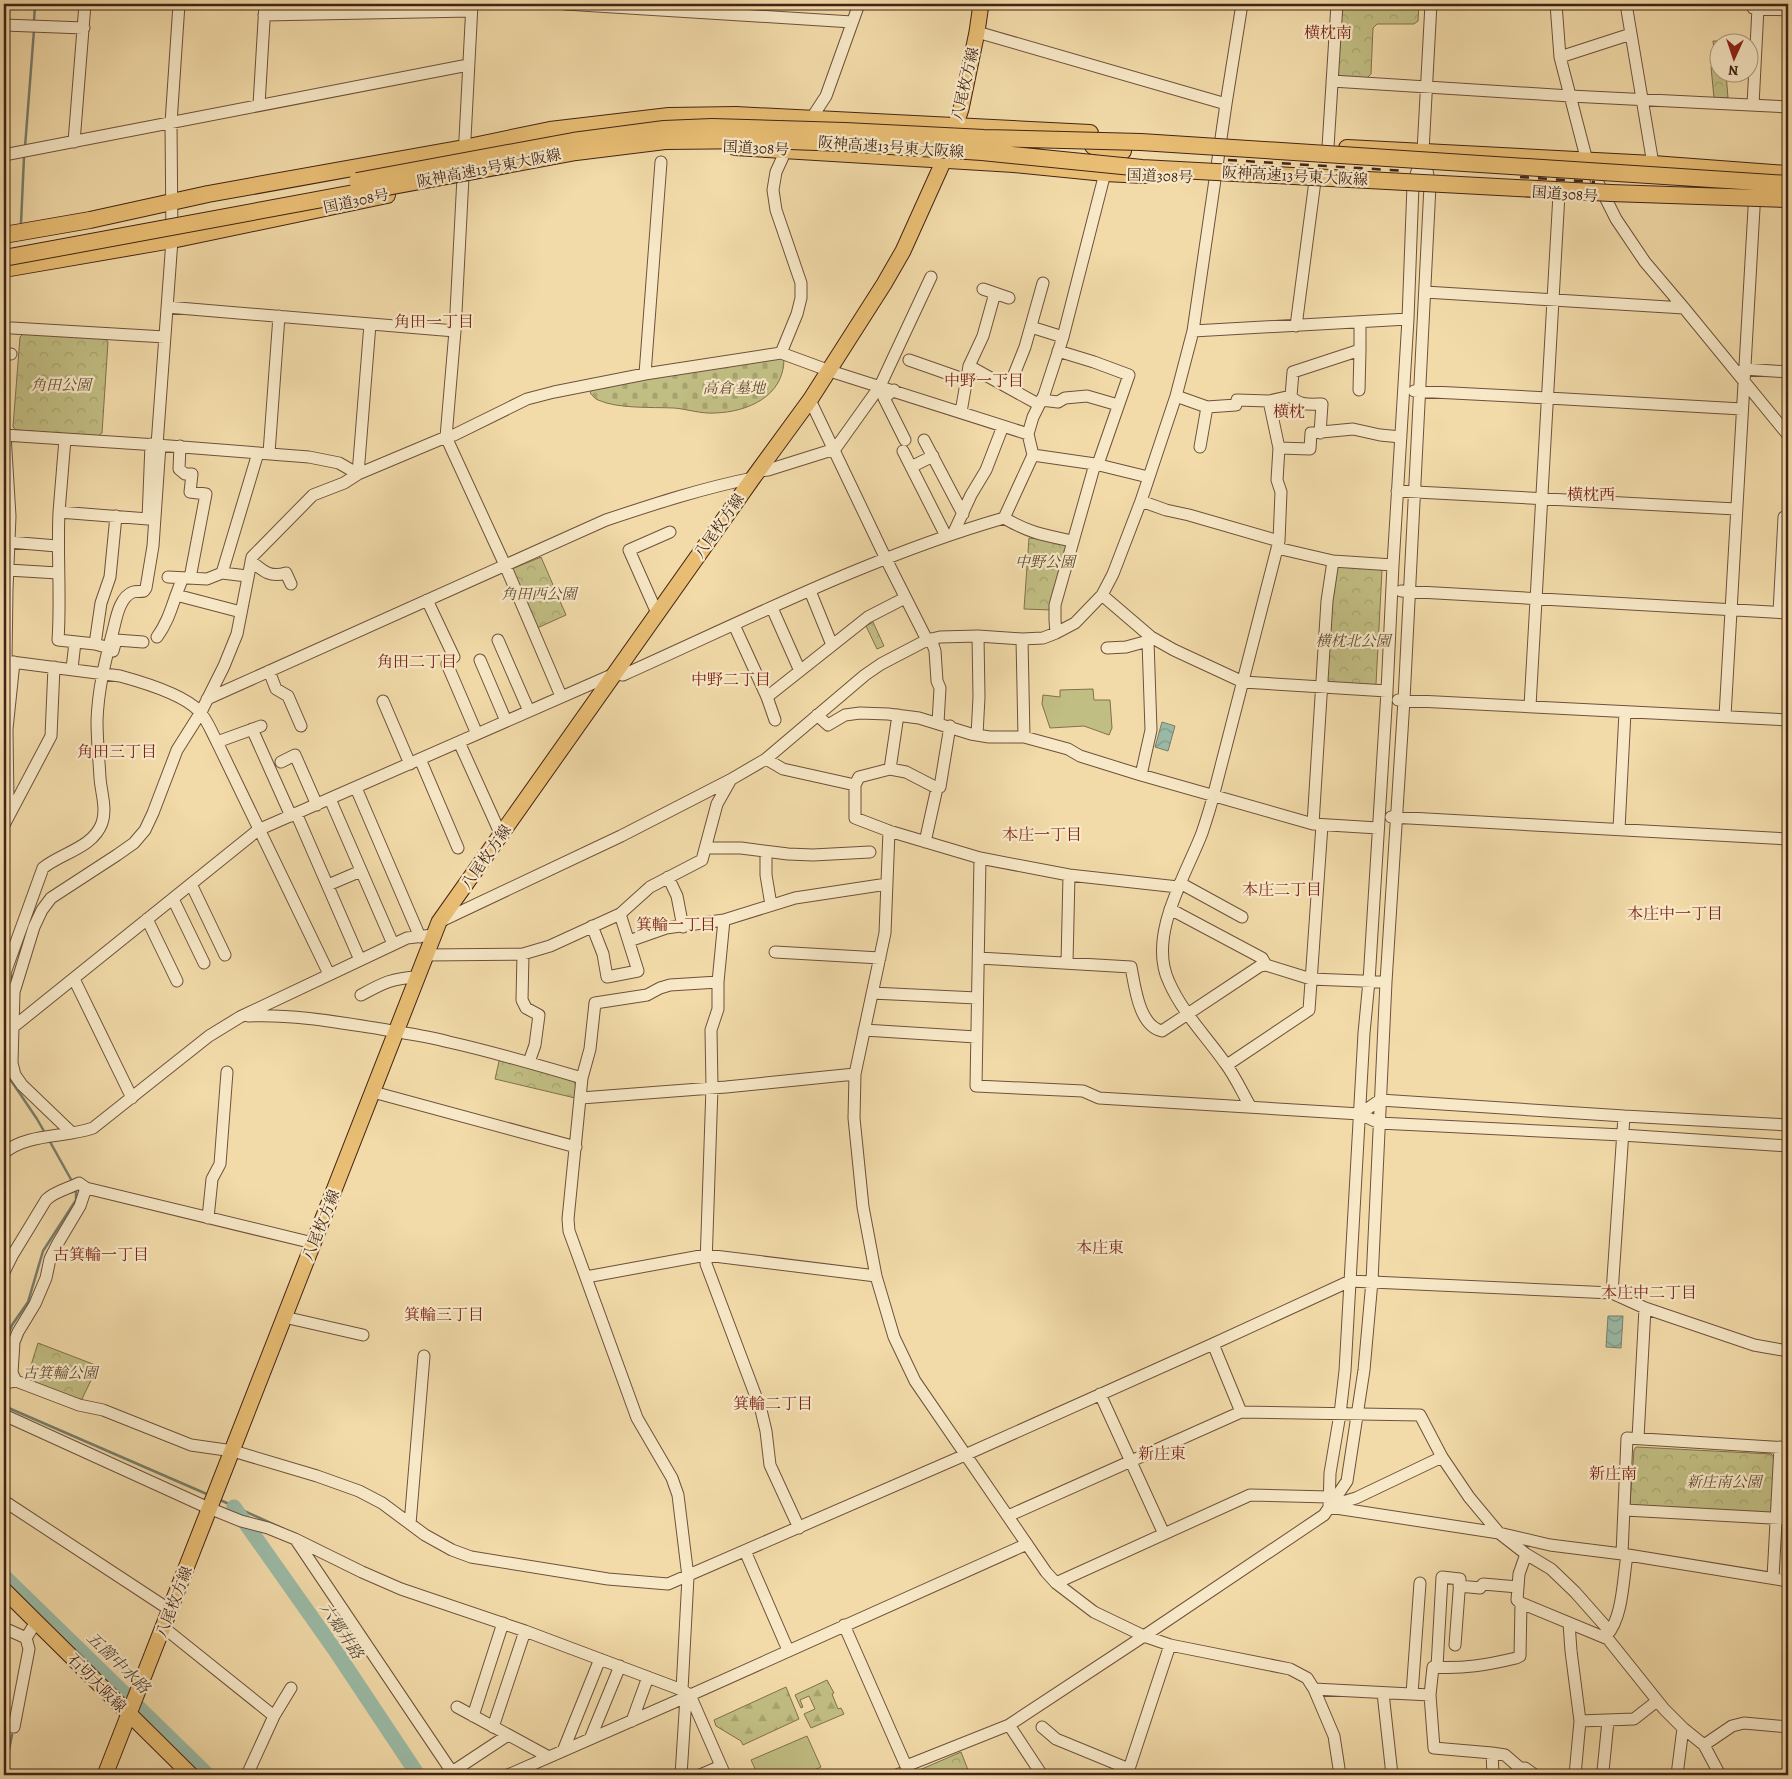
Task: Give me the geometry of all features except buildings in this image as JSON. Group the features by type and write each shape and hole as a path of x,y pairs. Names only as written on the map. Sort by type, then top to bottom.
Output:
{"highway":[{"name":"国道308号","path":"4,235 90,220 208,194 464,148 550,130 669,116 736,115 811,118 1587,160 1788,174"},
{"name":"阪神高速13号東大阪線","path":"4,247 573,141 655,130 712,127 844,130 984,138 1142,142 1788,184"},
{"path":"1000,128 1123,154 1449,178 1537,189"},
{"name":"阪神高速13号東大阪線","path":"4,258 576,152 665,141 750,140 844,143 1017,155 1142,168 1611,193 1788,199"},
{"name":"国道308号","path":"4,269 172,240 587,156 644,148 702,145 1014,164 1105,173 1413,185 1788,206"},
{"path":"1014,164 1123,154 1387,166 1551,172 1613,172"}],"main road":[{"name":"八尾枚方線","path":"105,1775 418,977 426,955 431,931 755,474 810,400 830,371 903,251 944,160 961,109 981,4"},
{"name":"石切大阪線","path":"4,1590 36,1622 133,1706 191,1775"}],"street":[{"path":"74,142 86,4"},
{"path":"146,559 172,240 170,202 171,124 179,4"},
{"path":"565,4 679,7 852,22"},
{"path":"811,118 826,96 859,4"},
{"path":"4,1153 9,1149 30,1141 83,1132 93,1128 209,1036 242,1016 393,944 431,931 730,780 766,759 865,675 881,664 929,640 943,636 1043,638 1075,623 1102,595 1113,574 1141,501 1176,396 1193,331 1242,4"},
{"path":"1328,147 1337,4"},
{"path":"844,1625 906,1766 1009,1725 1324,1515 1329,1502 1330,1474 1340,1414 1350,1281 1387,695 1408,319 1413,185 1423,151 1431,4"},
{"path":"1556,4 1560,57 1587,160 1616,219 1645,262 1744,375 1788,435"},
{"path":"1626,4 1653,164"},
{"path":"1753,105 1755,6 1788,10"},
{"path":"259,105 265,10 471,7 447,435 561,696"},
{"path":"4,25 84,28"},
{"path":"977,32 1226,104"},
{"path":"1560,57 1631,34"},
{"path":"4,155 468,65"},
{"path":"1332,81 1788,107"},
{"path":"781,353 797,314 801,298 801,283 776,210 773,190 776,172 786,150"},
{"path":"1329,1502 1347,1481 1364,1370 1372,1281 1386,982 1404,700 1408,591 1430,186 1423,151"},
{"path":"646,374 661,162"},
{"path":"1725,716 1755,172"},
{"path":"12,1028 258,830 561,696 614,674 623,674 885,558 1004,518 1034,455 1028,434 1063,337 1105,173"},
{"path":"1296,326 1316,182"},
{"path":"1530,706 1559,194"},
{"path":"207,699 606,520 668,499 835,450 880,386 931,277"},
{"path":"1009,387 1025,347 1043,283"},
{"path":"983,289 1009,298"},
{"path":"1424,292 1553,298 1684,308"},
{"path":"961,412 969,366 983,336 996,293"},
{"path":"167,307 454,331"},
{"path":"222,573 263,453 279,316"},
{"path":"1193,331 1408,319"},
{"path":"1359,390 1360,322"},
{"path":"358,474 370,324"},
{"path":"1031,327 1063,337"},
{"path":"12,328 165,336"},
{"path":"1320,433 1322,404 1303,404 1294,400 1291,396 1293,372 1360,350"},
{"path":"1056,633 1056,605 1072,540 1129,375 1058,351"},
{"path":"72,1133 22,1085 8,1061 14,992 27,944 42,910 51,898 134,842 145,830 177,750 201,712 224,666 237,634 252,557 313,494 344,483 358,474 447,435 454,435 527,399 646,374 781,353 830,371 1028,434"},
{"path":"909,360 966,380"},
{"path":"969,366 1040,402 1058,402 1064,398 1087,396 1118,405"},
{"path":"1744,375 1788,372"},
{"path":"894,390 884,398 911,467 950,535"},
{"path":"1403,391 1742,409"},
{"path":"1176,396 1207,407 1236,405 1237,400 1270,401 1291,396"},
{"path":"810,400 885,558 905,598 935,650 937,681 940,688 938,723"},
{"path":"1250,1106 1227,1065 1187,1014 1168,981 1163,961 1166,925 1170,910 1202,833 1214,797 1278,544 1281,492 1277,480 1279,448 1270,401"},
{"path":"1200,447 1207,407"},
{"path":"950,535 986,470 1003,426"},
{"path":"1279,448 1310,449 1311,433 1353,429 1401,437"},
{"path":"4,814 8,803 8,661 5,590 8,570 4,435 180,446 322,459 340,464 358,474"},
{"path":"65,439 57,546 60,608 58,640 95,644 111,648"},
{"path":"924,440 963,514"},
{"path":"4,995 6,970 43,868 91,838 97,833 101,824 103,806 97,721 120,607 132,592 144,592 146,588 153,546 156,445"},
{"path":"157,637 170,617 176,595 187,578 206,494 190,492 192,474 185,474 179,469 180,446"},
{"path":"1034,455 1097,464 1148,477"},
{"path":"911,467 932,456"},
{"path":"1397,491 1736,509"},
{"path":"1141,501 1333,561 1393,564"},
{"path":"59,512 148,519"},
{"path":"95,644 101,604 110,577 116,516"},
{"path":"1392,590 1784,612 1784,517 1788,517"},
{"path":"1004,518 1024,530 1072,540"},
{"path":"657,613 629,550 670,532"},
{"path":"7,540 57,546"},
{"path":"251,561 264,572 277,576 286,573 291,584"},
{"path":"1227,1065 1309,1010 1312,979 1321,687 1327,601 1333,561"},
{"path":"8,570 58,573"},
{"path":"168,577 207,579 222,573 248,576"},
{"path":"810,591 832,645"},
{"path":"176,595 241,612"},
{"path":"1102,595 1150,639 1243,682 1321,687 1387,695 1404,700 1788,720"},
{"path":"767,697 868,617 905,598"},
{"path":"427,600 477,734"},
{"path":"772,608 800,671"},
{"path":"734,625 767,697 775,720"},
{"path":"977,735 980,697 978,636"},
{"path":"1022,639 1024,737"},
{"path":"1107,648 1126,646 1150,639"},
{"path":"1141,775 1151,730 1150,639"},
{"path":"111,648 116,640 143,642"},
{"path":"498,640 529,710"},
{"path":"72,669 75,642"},
{"path":"480,660 506,721"},
{"path":"8,661 137,680 188,701 201,712 329,974"},
{"path":"4,825 51,736 54,667"},
{"path":"269,671 276,689 288,696 301,726"},
{"path":"383,701 458,848"},
{"path":"1619,829 1625,712"},
{"path":"818,715 828,725 845,715 860,713 898,715 919,718 977,735 1024,737 1068,749 1080,756 1214,797 1317,825 1378,828"},
{"path":"890,769 898,715"},
{"path":"925,842 937,788 940,787 950,726"},
{"path":"217,742 256,728 360,960"},
{"path":"459,742 500,835"},
{"path":"281,762 295,755 317,804"},
{"path":"766,759 783,769 855,785"},
{"path":"937,788 906,772 890,769 859,777 855,785 854,818 889,831 980,858 1069,875 1179,885 1242,917"},
{"path":"426,955 523,954 550,946 620,914 650,887 702,860 717,804 730,780"},
{"path":"356,788 431,931"},
{"path":"330,799 393,944"},
{"path":"1379,816 1788,839"},
{"path":"889,831 885,933 855,1074 854,1118 863,1207 876,1276 894,1337 915,1381 1046,1572 1056,1583 1094,1612 1144,1636 1170,1644 1290,1669 1307,1678 1314,1689 1334,1736 1340,1775"},
{"path":"706,848 741,848 766,852 813,855 870,852"},
{"path":"766,852 766,875 771,906"},
{"path":"980,858 976,1086 1083,1091 1099,1098 1360,1114 1379,1123 1622,1135 1788,1146"},
{"path":"328,885 361,871"},
{"path":"1067,963 1069,875"},
{"path":"668,877 677,896 682,927"},
{"path":"191,884 225,954"},
{"path":"629,940 666,928 724,920 795,898 887,884"},
{"path":"172,899 204,963"},
{"path":"1170,910 1262,958 1266,965"},
{"path":"592,926 603,954 607,977 638,971 620,914"},
{"path":"147,920 177,981"},
{"path":"724,920 718,982 718,1009 712,1030 706,1264 761,1410 766,1431 770,1465 799,1528"},
{"path":"775,952 880,958"},
{"path":"523,954 522,1000 526,1008 539,1015 535,1045 529,1062"},
{"path":"979,958 1131,967 1141,1010 1155,1030 1162,1032 1260,966 1266,965 1312,979 1386,982"},
{"path":"361,995 384,982 398,978 418,977"},
{"path":"74,979 132,1098"},
{"path":"681,1775 689,1694 688,1577 678,1494 672,1478 636,1418 569,1231 569,1225 582,1078 590,1049 595,1003 647,995 670,985 718,982"},
{"path":"872,993 977,998"},
{"path":"242,1016 273,1015 305,1018 447,1041 582,1078"},
{"path":"864,1030 976,1037"},
{"path":"208,1218 212,1179 220,1164 227,1072"},
{"path":"581,1098 855,1074"},
{"path":"373,1092 576,1147"},
{"path":"1360,1114 1380,1100 1624,1116 1788,1124"},
{"path":"1612,1293 1624,1116"},
{"path":"4,1272 42,1208 54,1193 66,1190 79,1183 86,1188 314,1243"},
{"path":"16,1381 12,1373 14,1342 35,1304 46,1278 50,1259 80,1206 86,1188"},
{"path":"586,1277 706,1255 876,1276"},
{"path":"4,1383 16,1381 79,1405 103,1410 191,1445 233,1451 360,1491 382,1503 424,1535 452,1550 471,1557 498,1563 527,1565 608,1579 668,1584 688,1577 965,1455 1350,1281 1612,1293 1645,1308 1754,1345 1788,1351"},
{"path":"1638,1438 1645,1308"},
{"path":"284,1317 363,1335"},
{"path":"1213,1344 1241,1412"},
{"path":"410,1524 424,1356"},
{"path":"1100,1394 1164,1534"},
{"path":"1008,1516 1241,1412 1420,1416 1442,1457 1469,1497 1499,1533 1526,1554 1551,1569 1569,1586 1606,1627 1608,1637 1657,1701 1683,1728 1704,1745 1720,1775"},
{"path":"4,1416 212,1502 241,1522 257,1525 295,1539 362,1572 401,1588 525,1631 689,1694 723,1770 700,1775"},
{"path":"1608,1637 1614,1627 1620,1603 1624,1555 1627,1438 1784,1448 1782,1518 1773,1578"},
{"path":"1329,1502 1356,1498 1442,1457"},
{"path":"1056,1583 1250,1496 1329,1502 1499,1533 1550,1545 1788,1581"},
{"path":"4,1501 170,1610"},
{"path":"1625,1510 1782,1518"},
{"path":"295,1539 453,1773 508,1734"},
{"path":"508,1775 1027,1544"},
{"path":"745,1552 788,1650"},
{"path":"1526,1554 1519,1574 1517,1600 1569,1623 1608,1637"},
{"path":"1437,1667 1442,1577 1460,1579 1455,1645"},
{"path":"1412,1694 1420,1583"},
{"path":"1459,1586 1480,1588 1484,1584 1518,1586"},
{"path":"1521,1603 1520,1656 1481,1666 1458,1668 1433,1667 1430,1695 1434,1748 1505,1755 1520,1768 1525,1768 1535,1775"},
{"path":"4,1726 14,1727 29,1649 26,1638 36,1622"},
{"path":"1569,1623 1580,1721 1575,1775"},
{"path":"473,1716 504,1624"},
{"path":"163,1627 274,1716"},
{"path":"4,1628 26,1638"},
{"path":"493,1727 525,1631"},
{"path":"1042,1727 1056,1739 1128,1772 1170,1644"},
{"path":"563,1751 600,1659"},
{"path":"590,1739 620,1666"},
{"path":"632,1721 648,1677"},
{"path":"247,1775 274,1716 291,1688"},
{"path":"1314,1689 1430,1695"},
{"path":"1383,1693 1392,1775"},
{"path":"1580,1721 1634,1719 1657,1701"},
{"path":"457,1707 549,1757"},
{"path":"1603,1771 1608,1721"},
{"path":"1704,1745 1732,1726 1744,1724 1788,1727"},
{"path":"1009,1725 1042,1775"},
{"path":"1677,1775 1683,1728"},
{"path":"1492,1753 1493,1775"}],"green space":[{"path":"1340,4 1419,4 1418,21 1414,24 1377,24 1373,28 1371,74 1366,79 1343,78 1336,73"},
{"path":"1712,82 1727,82 1728,98 1714,98"},
{"name":"角田公園","path":"24,333 105,338 108,342 102,433 98,436 16,430 13,427 20,337"},
{"name":"高倉 墓地","path":"776,357 784,359 778,383 771,392 762,400 751,405 727,412 710,413 674,408 615,405 597,399 590,393 595,386"},
{"path":"1788,524 1788,609 1783,603"},
{"name":"中野公園","path":"1029,538 1062,542 1068,548 1052,610 1024,609"},
{"name":"角田西公園","path":"541,557 566,615 535,629 512,569"},
{"name":"横枕北公園","path":"1338,566 1379,569 1382,571 1376,684 1374,686 1330,685 1325,679 1334,569"},
{"path":"873,622 884,646 877,649 866,626"},
{"path":"1093,689 1094,700 1110,700 1112,728 1109,735 1084,726 1050,728 1042,704 1043,695 1060,697 1060,690"},
{"path":"500,1057 573,1080 577,1087 575,1098 495,1079"},
{"name":"古箕輪公園","path":"38,1343 98,1366 81,1401 26,1381"},
{"name":"新庄南公園","path":"1636,1447 1771,1454 1775,1458 1772,1510 1768,1515 1635,1508 1630,1503 1634,1450"},
{"path":"827,1680 834,1693 832,1694 838,1709 841,1708 844,1714 811,1728 804,1714 815,1709 809,1696 800,1700 803,1707 801,1708 795,1695"},
{"path":"786,1687 799,1719 743,1745 741,1741 716,1726 714,1720"},
{"path":"807,1736 821,1767 803,1775 758,1775 751,1760"},
{"path":"961,1752 970,1775 908,1775"},
{"path":"903,1766 908,1775 880,1775"}],"water":[{"path":"1162,722 1175,726 1168,751 1155,747"},
{"path":"1608,1316 1623,1316 1621,1348 1606,1347"}],"waterway":[{"path":"34,21 35,4"},
{"path":"25,147 34,30"},
{"path":"21,223 24,157"},
{"path":"7,1071 8,1076 45,1133"},
{"path":"49,1140 73,1183"},
{"path":"4,1368 6,1339 12,1325 28,1302 43,1251 76,1200 76,1188"},
{"path":"4,1406 209,1495"},
{"path":"218,1499 284,1529"},
{"name":"六郷井路","path":"234,1507 337,1653 418,1775"},
{"name":"五箇中水路","path":"4,1576 208,1775"},
{"path":"4,1775 12,1735"}],"railway":[{"path":"4,257 182,222 624,144 681,138 736,136 897,143"},
{"path":"1228,160 1407,171"},
{"path":"1520,177 1595,182"},
{"path":"1608,177 1707,183"}],"district":[{"name":"横枕南","path":"1328,33"},
{"name":"角田一丁目","path":"434,322"},
{"name":"中野一丁目","path":"984,381"},
{"name":"横枕","path":"1289,412"},
{"name":"横枕西","path":"1591,495"},
{"name":"角田二丁目","path":"417,662"},
{"name":"中野二丁目","path":"731,680"},
{"name":"角田三丁目","path":"117,752"},
{"name":"本庄一丁目","path":"1042,835"},
{"name":"本庄二丁目","path":"1282,890"},
{"name":"本庄中一丁目","path":"1675,914"},
{"name":"箕輪一丁目","path":"676,925"},
{"name":"本庄東","path":"1100,1248"},
{"name":"古箕輪一丁目","path":"101,1255"},
{"name":"本庄中二丁目","path":"1649,1293"},
{"name":"箕輪三丁目","path":"444,1315"},
{"name":"箕輪二丁目","path":"773,1404"},
{"name":"新庄東","path":"1162,1454"},
{"name":"新庄南","path":"1613,1474"}]}
